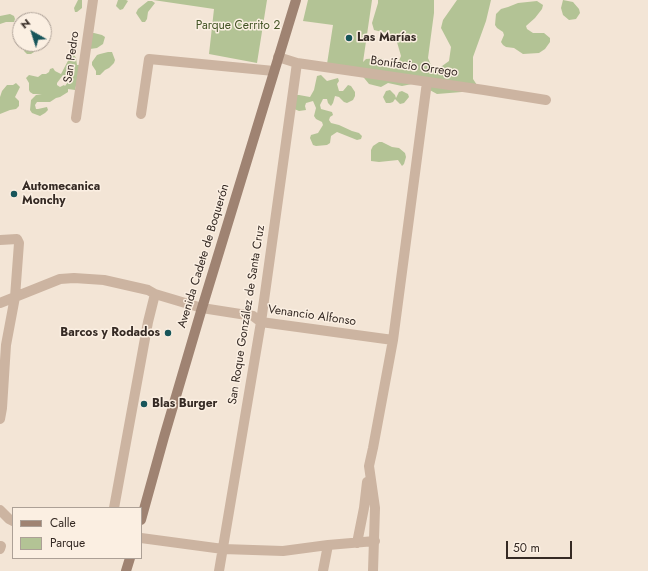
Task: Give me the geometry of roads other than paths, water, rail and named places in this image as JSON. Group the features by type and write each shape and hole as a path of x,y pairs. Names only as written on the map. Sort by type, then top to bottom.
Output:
{"main road":[{"name":"Avenida Cadete de Boquerón","path":"142,516 202,308 296,0"},
{"path":"126,571 130,559"}],"street":[{"name":"San Pedro","path":"76,118 93,0"},
{"name":"Bonifacio Orrego","path":"278,57 297,63 546,100"},
{"path":"141,114 149,59 274,71"},
{"name":"San Roque González de Santa Cruz","path":"219,571 261,322 297,63"},
{"path":"357,543 364,508 369,466 393,340 427,82"},
{"path":"0,240 17,239 19,243 15,297 3,346 0,419"},
{"name":"Venancio Alfonso","path":"0,303 60,279 74,278 104,280 148,290 155,294 202,308 253,316 261,322 393,340"},
{"path":"114,507 148,322 155,294"},
{"path":"369,469 375,508 373,571"},
{"path":"0,510 12,520"},
{"path":"142,538 223,549 283,551 375,541"},
{"path":"323,571 328,545"}],"place":[{"name":"Las Marías","path":"349,38"},
{"name":"Automecanica Monchy","path":"14,194"},
{"name":"Barcos y Rodados","path":"168,333"},
{"name":"Blas Burger","path":"144,404"}],"park label":[{"name":"Parque Cerrito 2","path":"238,26"}]}
